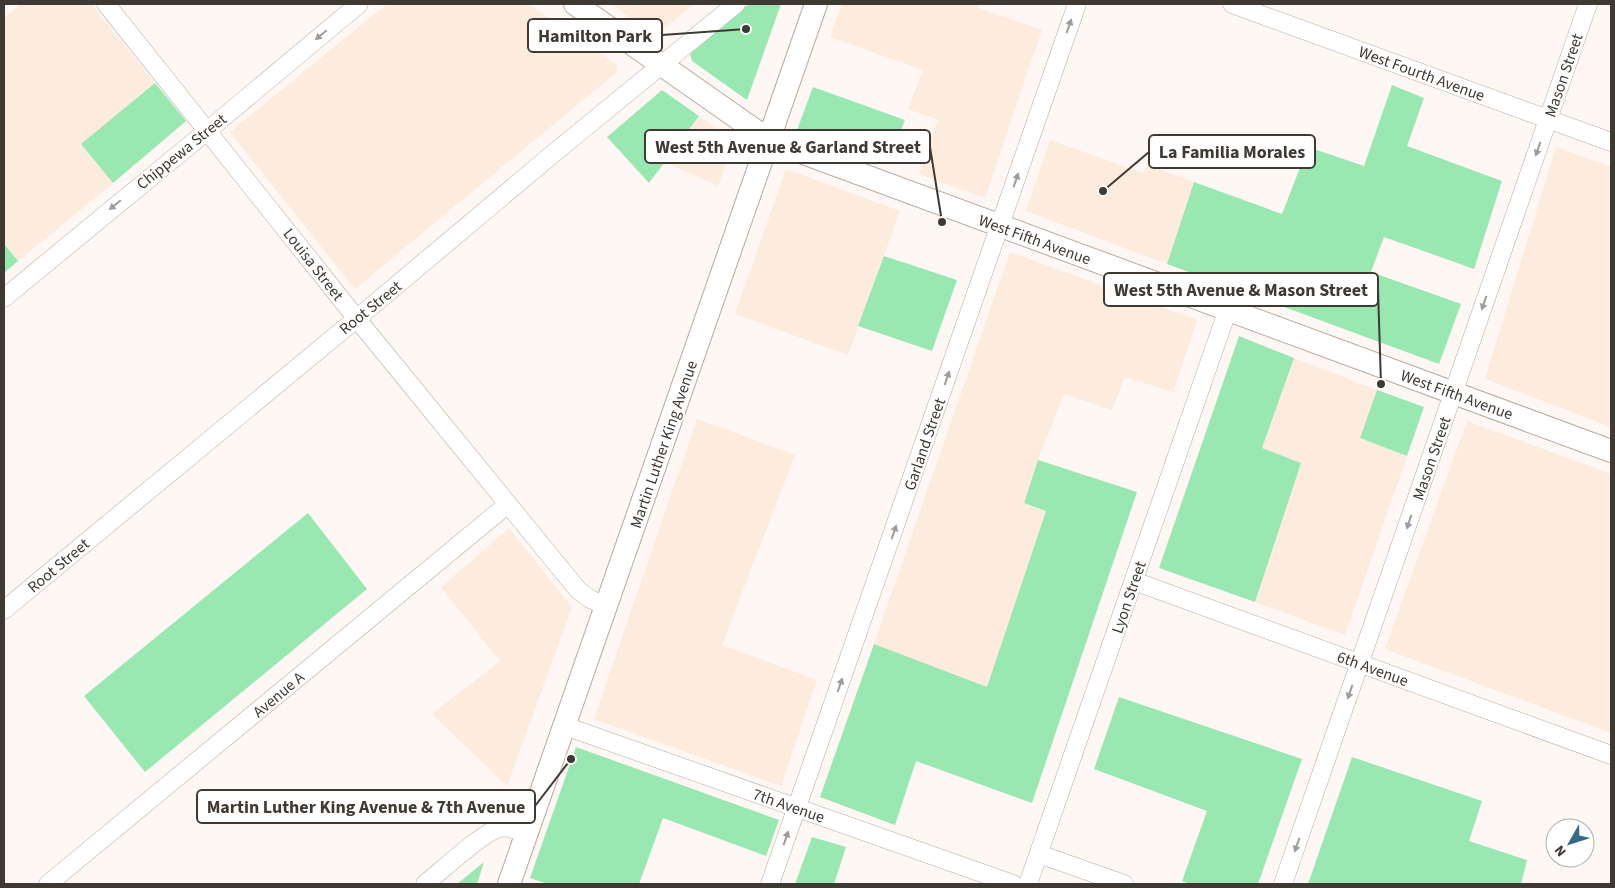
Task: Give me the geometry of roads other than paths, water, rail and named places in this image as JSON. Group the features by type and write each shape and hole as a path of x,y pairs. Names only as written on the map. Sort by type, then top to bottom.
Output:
{"main road":[{"name":"West Fifth Avenue","path":"575,4 769,138 802,153 1611,451"},
{"name":"Martin Luther King Avenue","path":"509,884 816,4"}],"street":[{"name":"Louisa Street","path":"106,4 578,590 590,599 607,606"},
{"name":"Chippewa Street","path":"4,298 358,4"},
{"name":"Root Street","path":"4,610 736,4"},
{"name":"Garland Street","path":"770,884 1077,4"},
{"name":"West Fourth Avenue","path":"1232,4 1611,142"},
{"name":"Mason Street","path":"1283,884 1588,4"},
{"name":"Lyon Street","path":"1028,884 1228,310"},
{"name":"Avenue A","path":"48,884 508,504"},
{"name":"6th Avenue","path":"1134,582 1611,755"},
{"name":"7th Avenue","path":"565,726 1013,884"},
{"path":"426,884 494,830 507,828 527,834"},
{"path":"1039,854 1124,884"}],"place":[{"name":"Hamilton Park","path":"746,29"},
{"name":"La Familia Morales","path":"1103,191"},
{"name":"West 5th Avenue & Garland Street","path":"942,222"},
{"name":"West 5th Avenue & Mason Street","path":"1381,384"},
{"name":"Martin Luther King Avenue & 7th Avenue","path":"571,759"}]}
